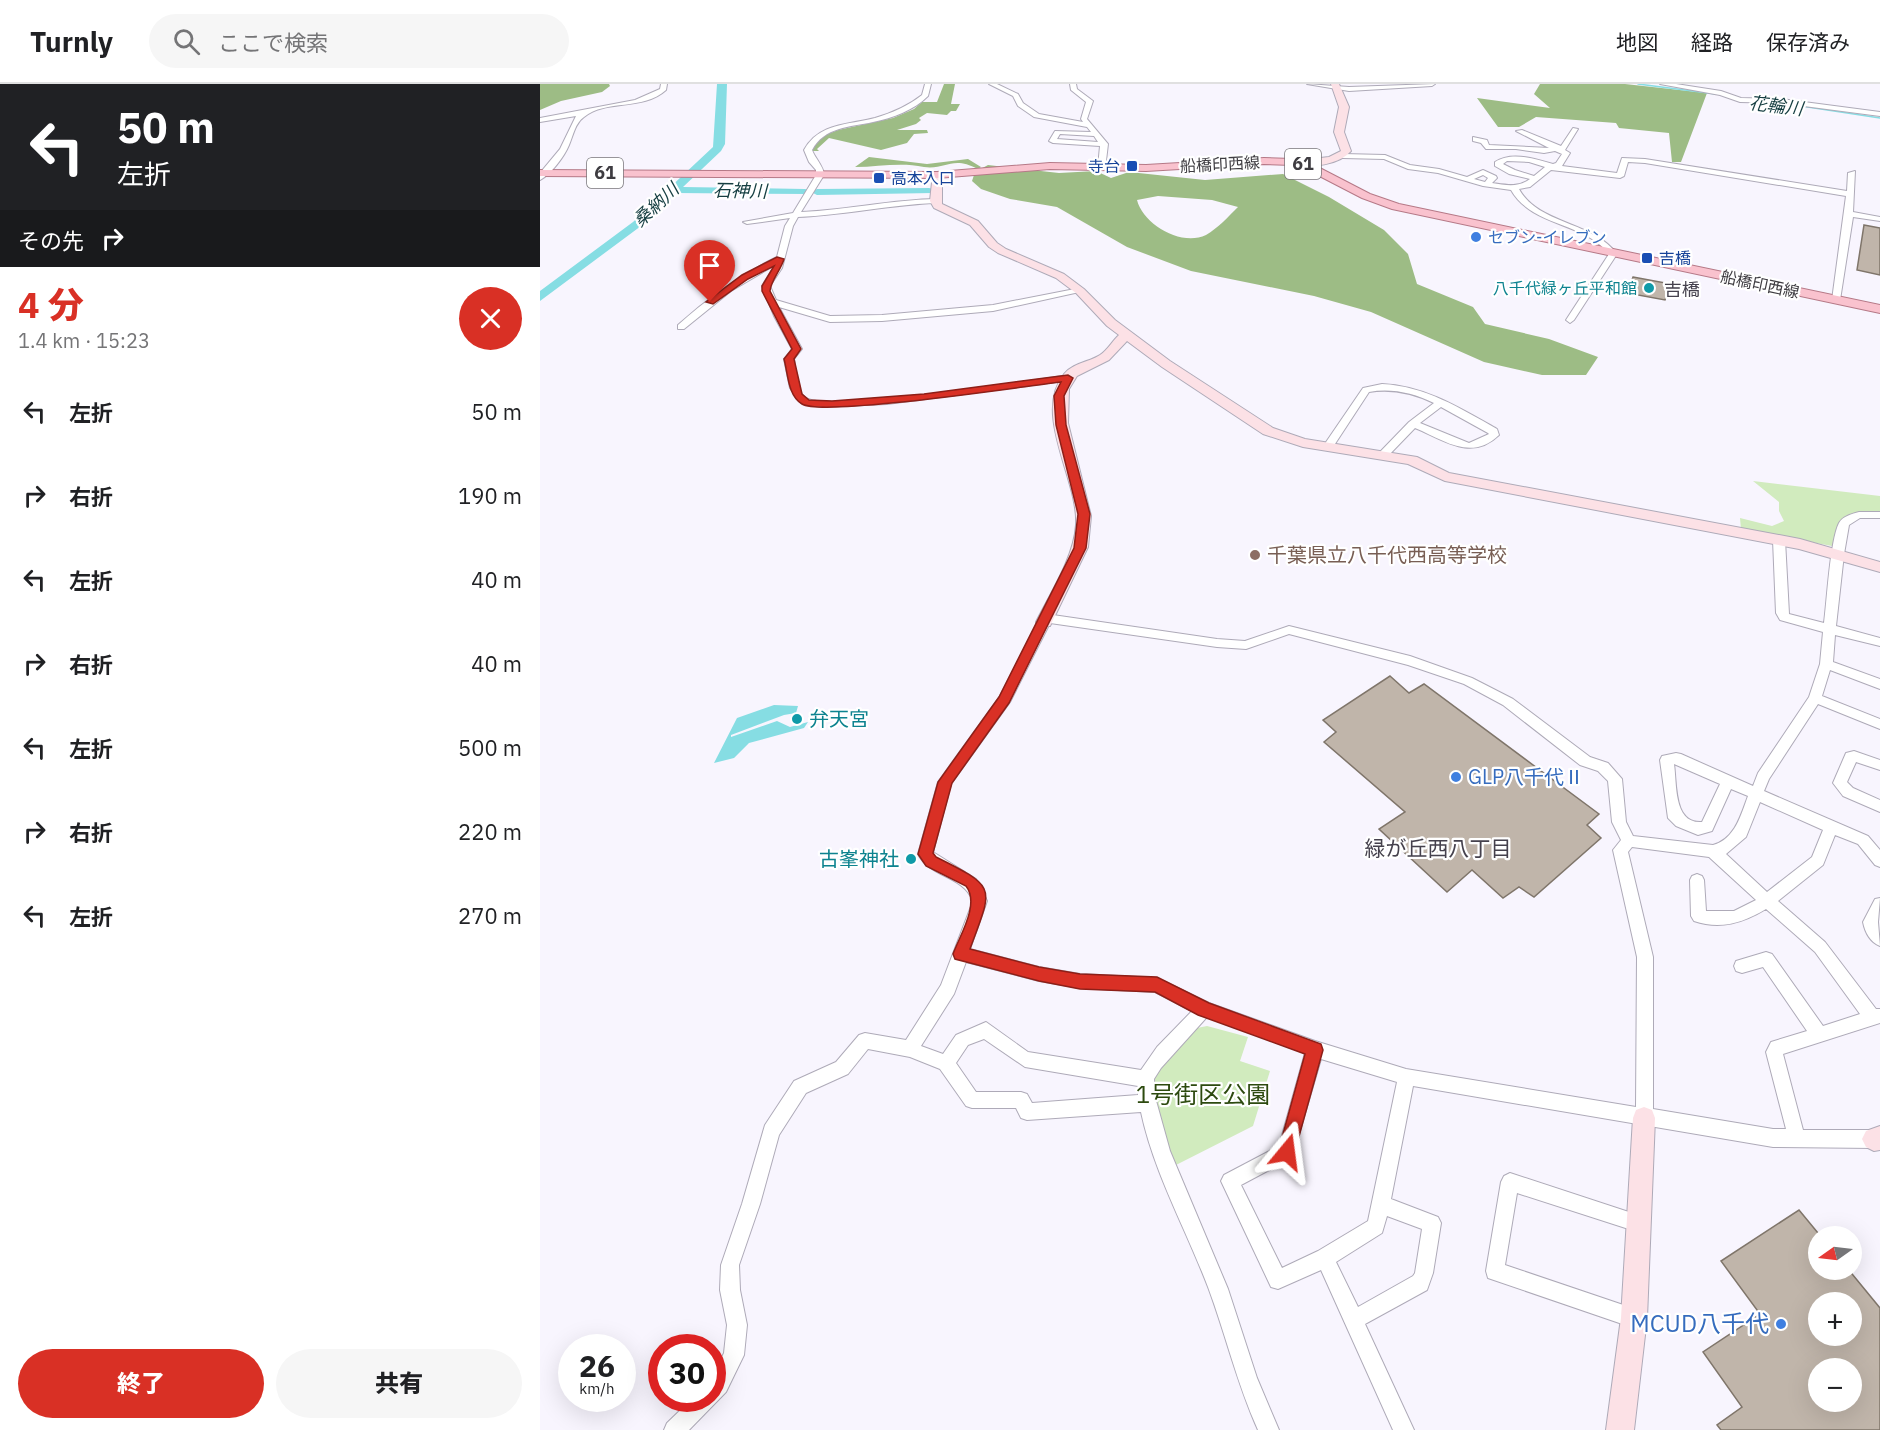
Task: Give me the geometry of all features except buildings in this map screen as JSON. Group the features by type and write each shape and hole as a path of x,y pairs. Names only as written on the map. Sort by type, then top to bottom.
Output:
{"main road":[{"name":"船橋印西線","path":"541,175 937,175 1050,166 1153,168 1264,161 1297,163 1366,196 1396,207 1880,309"}],"street":[{"path":"540,120 624,105 657,94 663,90 664,84"},
{"path":"928,84 925,96 907,109 875,120 838,126 816,137 808,150 813,162 820,170 819,175 798,215 789,226 778,268 766,286 797,349 789,359 797,395 807,403 832,404 924,397 1068,378"},
{"path":"992,84 1016,95 1020,105 1027,112 1041,117 1088,125"},
{"path":"1073,84 1074,90 1090,101 1084,118 1104,144 1102,167"},
{"path":"1310,84 1405,87 1432,84"},
{"path":"1663,84 1721,93 1740,100 1781,101 1880,114"},
{"path":"1336,86 1345,112 1339,132 1346,146 1343,156"},
{"path":"541,175 562,152 576,120 583,113"},
{"path":"1476,140 1484,142 1486,147 1521,147 1545,151 1560,148 1575,129"},
{"path":"1297,163 1343,156 1385,157 1408,167 1439,171 1466,180 1484,172 1493,178 1487,184 1514,188 1527,185 1563,159 1566,153 1560,148 1520,131"},
{"path":"1096,134 1057,132 1053,141 1104,144"},
{"path":"1534,178 1512,172 1498,164 1505,159 1519,159 1553,167 1620,176 1625,160 1645,161 1850,194"},
{"path":"1836,300 1849,214 1852,173"},
{"path":"937,175 935,201 938,206 974,223 993,245 1002,251 1060,276 1080,291 1102,315 1128,335 1258,425 1282,437 1327,448 1412,460 1444,477 1779,540 1880,567"},
{"path":"1514,188 1517,196 1528,204 1561,223 1598,239 1611,248 1613,254 1570,320"},
{"path":"747,222 831,213 898,202 935,201"},
{"path":"1849,214 1880,219"},
{"path":"681,327 745,277 780,259"},
{"path":"772,302 830,320 882,318 993,308 1080,291"},
{"path":"910,1049 948,988 980,901 977,889 971,881 931,862 925,854 945,782 1005,699 1080,548 1083,535 1084,514 1061,425 1059,396 1068,378 1080,367 1108,354 1122,338 1128,335"},
{"path":"1327,448 1366,390 1375,387 1412,390 1493,431 1494,435 1475,446 1468,446 1413,424"},
{"path":"1383,455 1413,424 1440,403"},
{"path":"1620,1430 1634,1318 1644,1118 1644,957 1620,850 1629,842 1713,851 1725,848 1741,833 1763,777 1815,698 1826,664 1838,554 1844,524 1859,515 1880,515"},
{"path":"1779,540 1782,613 1789,619 1880,642"},
{"path":"1045,620 1246,645 1289,630 1410,661 1468,681 1508,702 1585,761 1603,767 1615,779 1619,822 1629,842"},
{"path":"1826,664 1880,684"},
{"path":"1815,698 1880,724"},
{"path":"1880,765 1851,757 1840,783 1848,792 1880,806"},
{"path":"1728,781 1707,827 1698,829 1681,822 1673,814 1667,760 1676,758 1863,840 1880,861"},
{"path":"1697,880 1699,916 1720,921 1748,913 1818,861 1831,827"},
{"path":"1713,851 1820,947 1876,1017 1777,1048 1774,1052 1797,1139"},
{"path":"1880,904 1869,920 1870,927 1880,939"},
{"path":"961,954 1039,974 1080,981 1157,985 1204,1009 1315,1050 1406,1077 1745,1134 1797,1139 1877,1138"},
{"path":"1742,966 1766,959 1819,1034"},
{"path":"1204,1009 1156,1061 1146,1079 1148,1103 1155,1133 1218,1290 1254,1402 1269,1430"},
{"path":"946,1064 962,1040 986,1030 1025,1059 1146,1079"},
{"path":"726,1371 734,1355 737,1325 730,1290 730,1265 751,1204 771,1131 800,1087 842,1068 865,1041 910,1049 946,1064 972,1100 1021,1100 1027,1112 1148,1103"},
{"path":"1315,1050 1287,1152 1230,1181 1278,1280 1324,1258 1376,1227 1406,1077"},
{"path":"1634,1318 1495,1271 1510,1182 1638,1223"},
{"path":"1354,1320 1420,1283 1424,1273 1432,1223 1381,1205"},
{"path":"1324,1258 1404,1430"},
{"path":"674,1430 693,1412"}],"green space":[{"path":"540,84 609,84 610,86 602,92 561,101 540,110"},
{"path":"944,84 955,84 951,104 960,104 956,111 951,111 947,115 927,113 919,118 921,120 916,124 897,130 927,130 928,133 914,134 907,143 881,150 829,138 817,149 819,151 811,151 812,145 825,135 893,118 914,109 922,102 937,102"},
{"path":"1540,84 1625,84 1707,93 1681,162 1672,162 1669,133 1619,128 1616,123 1536,117 1519,127 1498,127 1477,98 1550,108 1534,94"},
{"path":"869,157 927,164 968,159 981,167 978,169 955,163 932,167 898,165 855,167"},
{"path":"988,165 1059,173 1096,171 1111,178 1129,172 1205,180 1283,174 1329,197 1384,230 1408,254 1417,284 1473,307 1485,324 1549,339 1598,357 1586,375 1542,375 1484,362 1371,312 1314,296 1191,271 1127,247 1057,207 1010,199 981,189 972,181 975,172","holes":["1158,196 1212,200 1238,207 1219,226 1206,235 1196,238 1175,236 1164,231 1147,217 1137,200"]},
{"path":"1753,481 1880,496 1880,512 1847,516 1832,546 1741,529 1740,518 1772,526 1784,521 1779,511 1779,502"},
{"name":"1号街区公園","path":"1207,1026 1248,1037 1240,1061 1270,1071 1253,1126 1174,1166 1157,1125 1151,1077 1197,1028"}],"water":[{"path":"774,705 798,706 796,713 784,715 731,735 731,737 777,721 790,727 808,722 804,728 749,743 734,758 714,763 737,718"}],"waterway":[{"name":"桑納川","path":"540,297 637,224 717,149 720,144 722,84"},
{"name":"花輪川","path":"1638,84 1716,94"},
{"name":"花輪川","path":"1751,102 1788,104 1880,118"},
{"name":"石神川","path":"676,190 805,192"},
{"name":"石神川","path":"817,192 929,191"}],"place":[{"name":"寺台","path":"1132,166"},
{"name":"高本入口","path":"879,178"},
{"name":"セブン-イレブン","path":"1476,237"},
{"name":"吉橋","path":"1647,258"},
{"name":"八千代緑ヶ丘平和館","path":"1649,288"},
{"name":"千葉県立八千代西高等学校","path":"1255,555"},
{"name":"弁天宮","path":"797,719"},
{"name":"GLP八千代Ⅱ","path":"1456,777"},
{"name":"古峯神社","path":"911,859"},
{"name":"MCUD八千代","path":"1781,1324"}],"district":[{"name":"吉橋","path":"1682,290"},
{"name":"緑が丘西八丁目","path":"1438,849"}],"route":[{"path":"710,302 745,277 780,259 778,268 766,286 766,291 797,349 789,359 797,395 807,403 832,404 924,397 1068,378 1059,396 1061,425 1080,491 1084,514 1080,548 1005,699 945,782 925,854 931,862 971,881 977,889 980,901 961,954 1039,974 1080,981 1157,985 1204,1009 1315,1050 1287,1152"}]}
